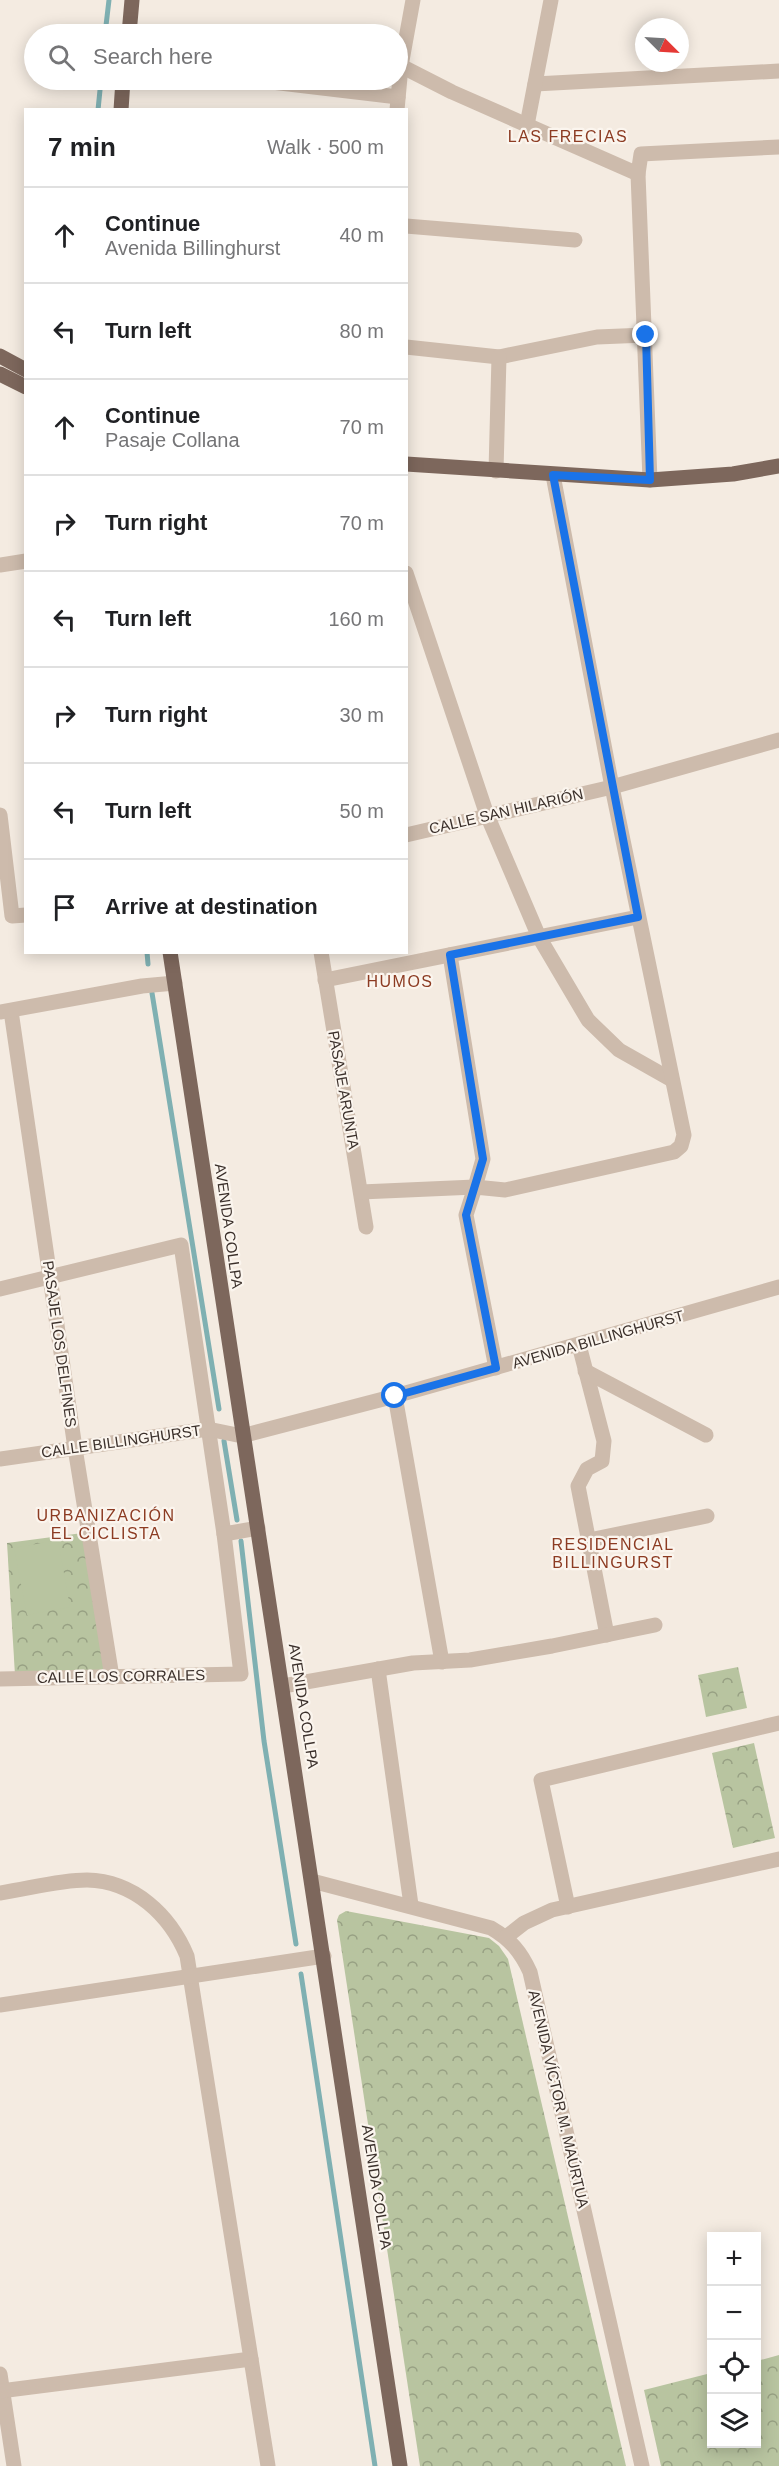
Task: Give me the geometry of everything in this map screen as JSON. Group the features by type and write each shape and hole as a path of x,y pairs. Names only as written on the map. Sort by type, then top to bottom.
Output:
{"main road":[{"path":"130,24 132,0"},
{"path":"121,108 122,90"},
{"path":"0,356 24,369"},
{"path":"0,374 24,386"},
{"path":"408,464 650,480 733,474 779,466"},
{"name":"AVENIDA COLLPA","path":"170,954 400,2466"}],"street":[{"path":"408,28 413,0"},
{"path":"527,125 551,0"},
{"path":"408,70 452,92 638,174"},
{"path":"535,84 779,71"},
{"path":"317,90 398,103"},
{"path":"650,480 638,174 641,154 779,147"},
{"path":"408,226 575,240"},
{"path":"408,347 499,357 597,337 646,335"},
{"path":"496,471 499,357"},
{"path":"361,1192 475,1187 505,1190 674,1152 681,1146 684,1135 612,787 553,475"},
{"path":"0,565 24,561"},
{"path":"408,579 487,815 539,937 588,1020 619,1050 672,1080"},
{"name":"CALLE SAN HILARIÓN","path":"408,835 612,787 779,740"},
{"path":"0,814 12,916 24,915"},
{"path":"325,980 638,917"},
{"name":"PASAJE ARUNTA","path":"321,954 366,1227"},
{"path":"450,955 483,1159 466,1215 496,1368"},
{"path":"5,1012 142,986 175,983"},
{"name":"PASAJE LOS DELFINES","path":"5,1012 50,1277 112,1677"},
{"path":"0,1289 181,1245 224,1534 258,1528"},
{"name":"AVENIDA BILLINGHURST","path":"242,1436 579,1345 779,1287"},
{"path":"579,1345 604,1441 605,1455 602,1461 587,1469 578,1486 607,1635"},
{"path":"585,1371 706,1435"},
{"path":"395,1396 442,1662"},
{"name":"CALLE BILLINGHURST","path":"0,1459 208,1429 242,1436"},
{"path":"589,1539 707,1516"},
{"name":"CALLE LOS CORRALES","path":"0,1679 241,1674 224,1534"},
{"path":"283,1686 378,1669 482,1658 655,1625"},
{"path":"378,1669 411,1905"},
{"path":"0,1670 0,1679"},
{"path":"567,1907 541,1780 779,1723"},
{"path":"506,1937 524,1923 552,1910 779,1859"},
{"path":"0,1893 85,1880 102,1881 125,1889 147,1901 167,1919 180,1937 187,1956 268,2466"},
{"name":"AVENIDA VÍCTOR M. MAÚRTUA","path":"312,1881 470,1920 506,1937 522,1955 530,1972 642,2466"},
{"path":"0,2004 324,1956"},
{"path":"1,2390 251,2359"},
{"path":"0,2374 14,2466"}],"green space":[{"path":"90,1532 110,1675 15,1675 7,1543"},
{"path":"58,1540 70,1607 27,1615 14,1548"},
{"path":"738,1667 747,1708 706,1717 698,1675"},
{"path":"754,1743 775,1838 733,1848 712,1753"},
{"path":"346,1911 489,1938 499,1946 508,1959 626,2466 420,2466 337,1920 339,1915"},
{"path":"779,2355 779,2466 661,2466 644,2390 707,2374 707,2448 761,2448 761,2360"}],"waterway":[{"path":"106,24 109,0"},
{"path":"98,108 100,90"},
{"path":"147,954 148,964"},
{"path":"152,993 219,1409"},
{"path":"224,1441 237,1520"},
{"path":"241,1541 264,1741 296,1944"},
{"path":"301,1974 375,2466"}],"district":[{"name":"LAS FRECIAS","path":"568,136"},
{"name":"HUMOS","path":"400,981"},
{"name":"URBANIZACIÓN EL CICLISTA","path":"106,1524"},
{"name":"RESIDENCIAL BILLINGURST","path":"613,1553"}],"route":[{"path":"395,1396 496,1368 466,1215 483,1159 450,955 638,917 553,475 650,480 646,335"}]}
